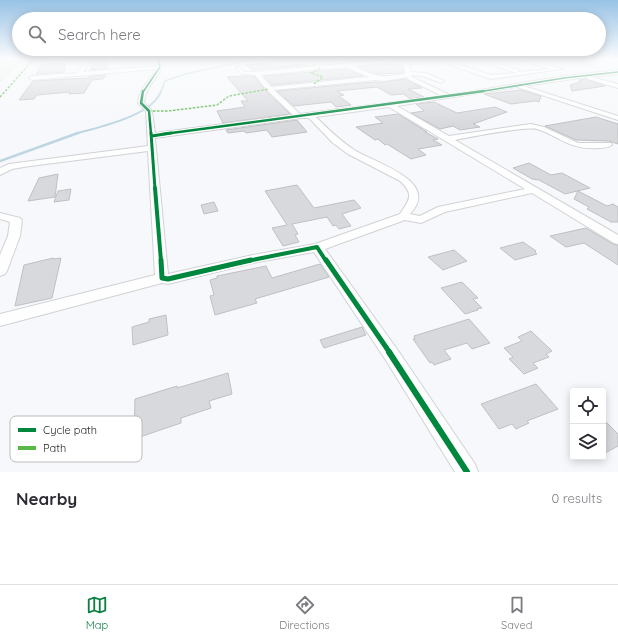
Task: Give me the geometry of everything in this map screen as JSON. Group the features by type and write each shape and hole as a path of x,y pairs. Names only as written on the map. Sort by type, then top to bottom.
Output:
{"street":[{"path":"150,81 145,87 141,100 142,106 149,111 162,278"},
{"path":"263,81 299,117"},
{"path":"269,89 346,81"},
{"path":"416,81 449,98"},
{"path":"0,172 9,167 30,163 310,115 449,98 546,81"},
{"path":"601,81 618,86"},
{"path":"517,86 618,118"},
{"path":"391,105 450,138 618,240"},
{"path":"603,113 618,110"},
{"path":"310,115 336,141 346,148 398,175 410,184 413,191 412,205 405,211 404,216"},
{"path":"450,138 531,126 539,127 570,143 580,146 591,147 608,145"},
{"path":"0,320 162,278 168,279 253,259 318,247 404,216 421,220 442,209 534,190"},
{"path":"0,216 16,220 14,236 0,271"},
{"path":"606,233 618,230"},
{"path":"318,247 393,357 467,472"}],"building":[{"path":"33,81 91,81 84,93 69,94 70,92 37,95 34,99 19,100"},
{"path":"231,81 258,81 266,91 290,114 223,123 217,111 245,107 241,101 248,101"},
{"path":"268,81 312,81 272,85"},
{"path":"410,81 422,88 408,89 424,97 410,99 404,94 391,95 377,87 337,91 344,95 339,96 351,105 336,107 331,102 294,106 277,91 375,82"},
{"path":"582,81 592,81 605,86 572,91 570,85"},
{"path":"521,90 541,96 539,102 535,101 511,104 484,94"},
{"path":"434,102 457,113 495,107 507,112 473,124 480,127 460,130 453,126 440,129 411,113 424,111 416,104"},
{"path":"398,114 438,139 433,140 442,145 418,149 426,155 411,159 387,144 385,145 378,139 375,140 356,127 383,123 375,117"},
{"path":"596,117 618,124 618,144 609,141 576,140 545,126"},
{"path":"297,120 307,132 272,137 267,130 246,133 244,131 228,133 226,130"},
{"path":"529,163 551,175 562,173 590,188 565,194 539,180 532,179 513,168"},
{"path":"58,174 55,197 28,201 39,178"},
{"path":"297,185 314,208 354,200 361,208 342,214 351,226 339,229 336,225 333,226 327,217 292,224 298,234 295,235 299,242 283,246 272,228 287,225 265,191"},
{"path":"71,189 69,200 54,202 58,191"},
{"path":"578,191 607,206 613,204 618,207 618,222 611,222 587,209 589,207 574,199"},
{"path":"214,202 218,211 204,214 201,205"},
{"path":"586,228 613,244 618,245 618,265 584,243 566,247 550,236"},
{"path":"523,242 536,251 535,252 537,254 515,260 500,248"},
{"path":"454,250 467,261 443,270 428,257"},
{"path":"53,258 61,258 52,298 15,306 24,265"},
{"path":"320,264 329,277 255,299 257,303 215,315 210,296 214,295 210,280 217,278 217,276 266,266 272,278"},
{"path":"462,282 478,298 473,299 482,308 465,314 441,288"},
{"path":"166,315 168,335 133,345 132,327 149,322 149,319"},
{"path":"469,319 490,343 472,349 467,343 444,350 451,359 434,365 432,362 430,363 413,339 415,339 414,336"},
{"path":"362,327 366,335 324,348 320,340"},
{"path":"531,331 552,351 546,354 549,357 533,363 538,368 524,374 509,359 513,357 504,348 522,341 518,337"},
{"path":"228,373 232,394 209,401 211,408 181,418 181,423 142,436 142,416 135,416 135,399 177,386 177,388"},
{"path":"536,384 558,409 527,421 529,423 516,429 512,424 499,429 481,404"},
{"path":"606,422 618,434 618,446 606,452"}],"waterway":[{"path":"161,92 165,81"},
{"path":"76,134 110,124 136,114 156,100 161,91"},
{"path":"0,161 76,134"}],"marked path":[{"path":"0,97 14,81"},
{"path":"314,84 318,81"},
{"path":"149,111 168,111 217,105 229,96 269,89"}],"cycle path":[{"path":"150,81 143,92 141,103 149,111 162,278 168,279 253,259 317,247 393,357 467,472"},
{"path":"152,136 449,97 546,81"}]}
